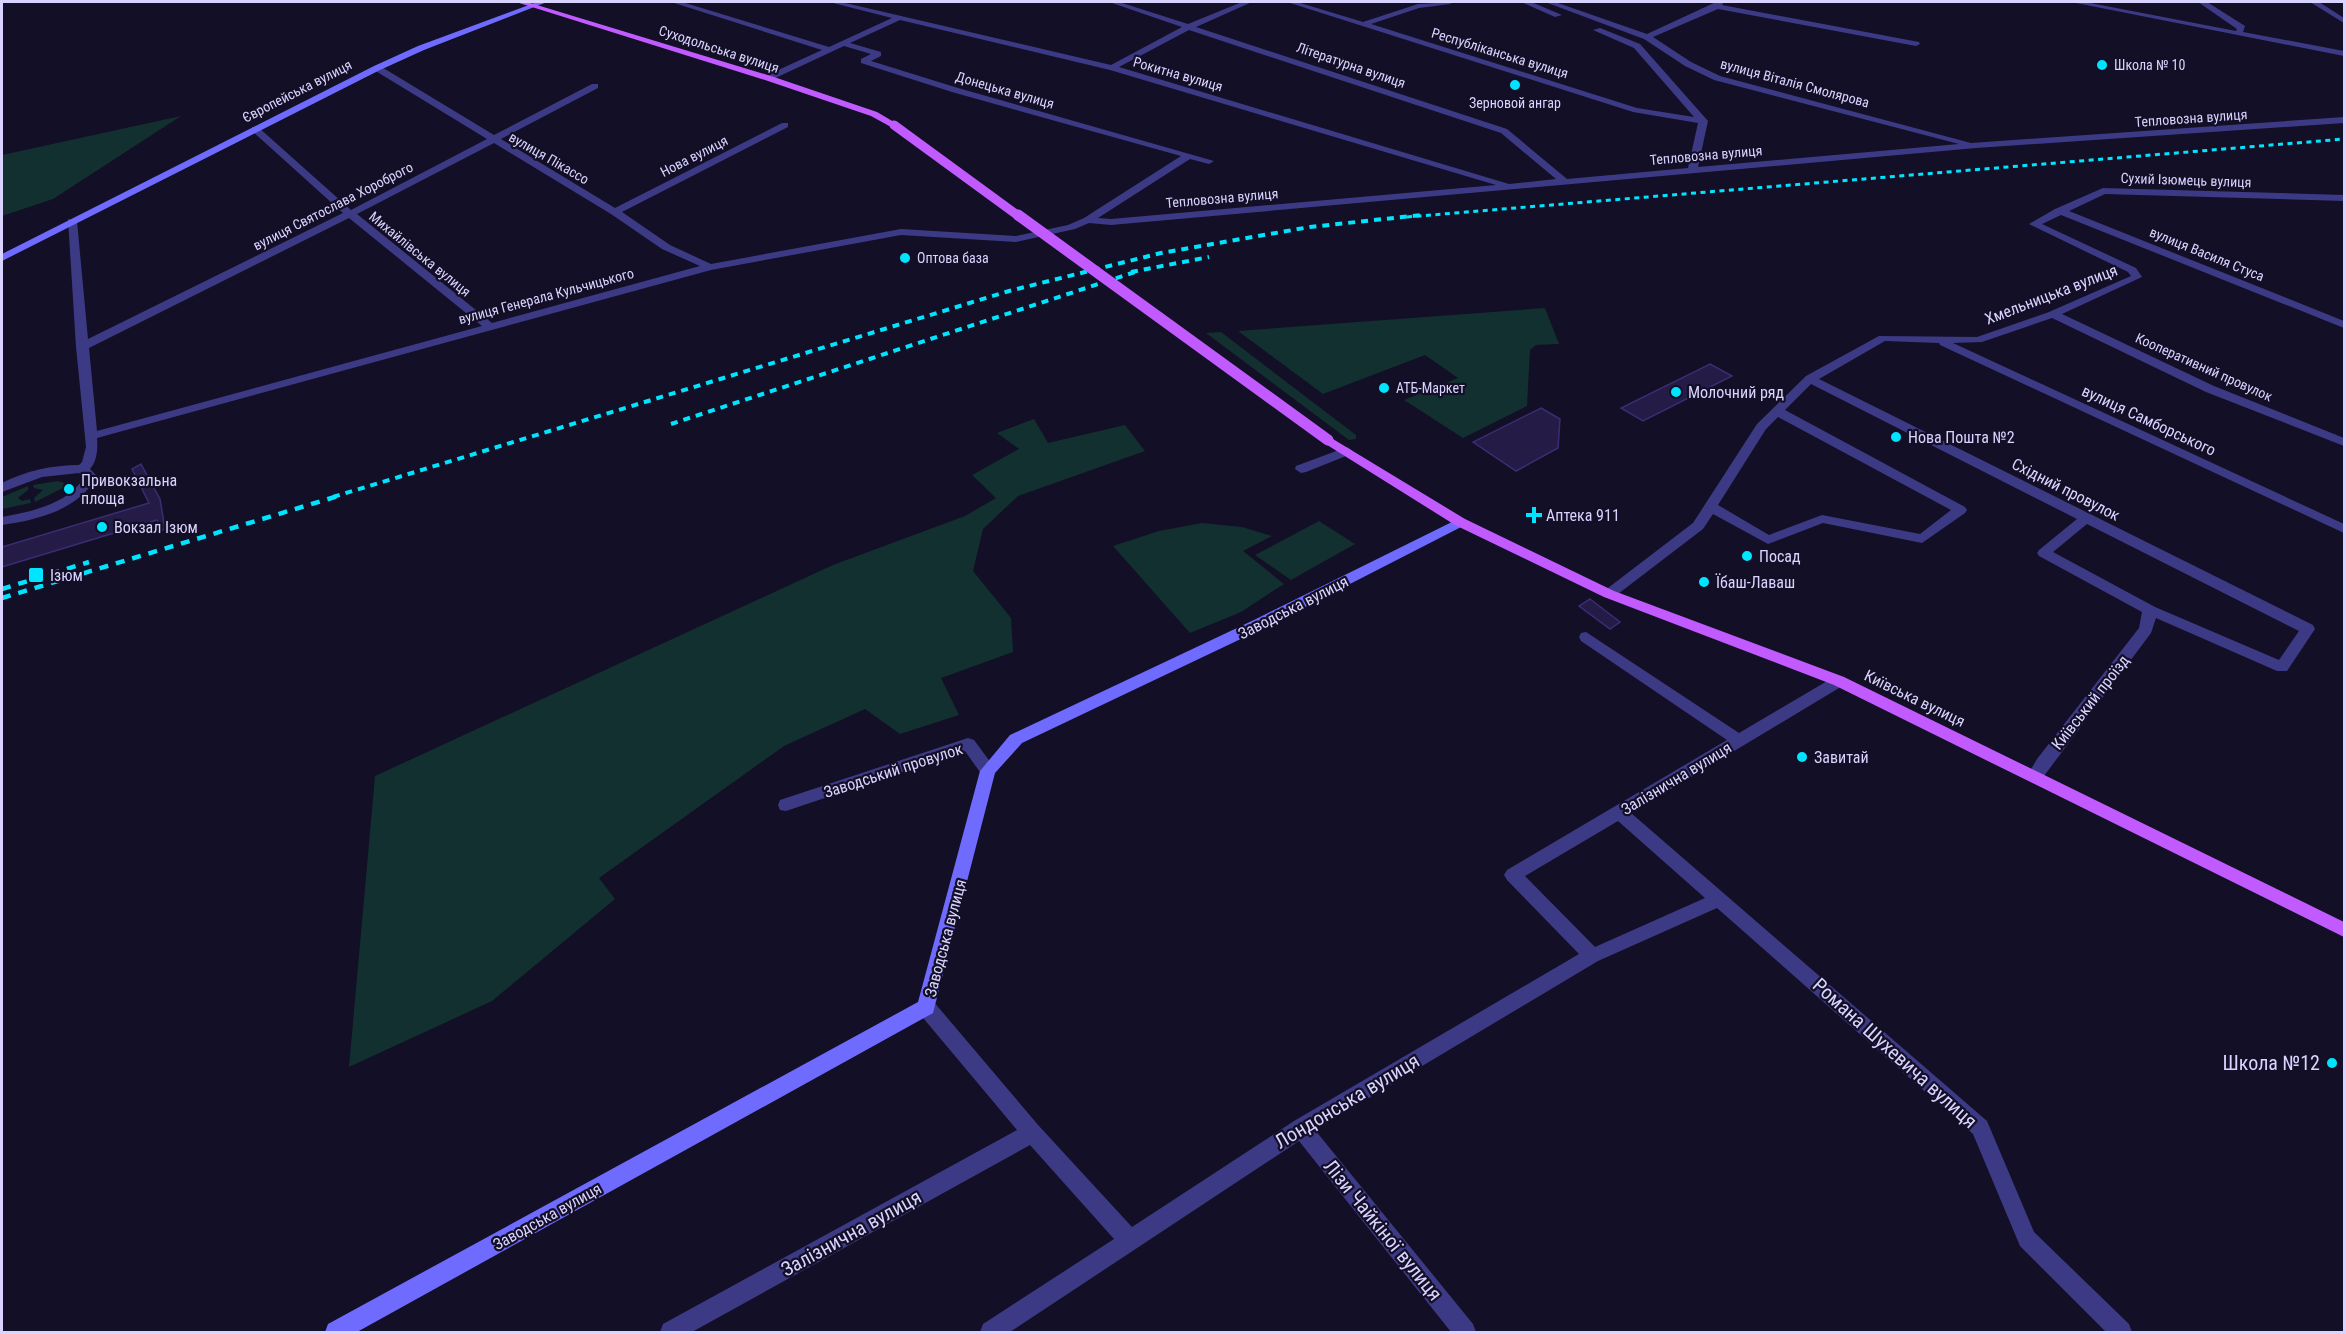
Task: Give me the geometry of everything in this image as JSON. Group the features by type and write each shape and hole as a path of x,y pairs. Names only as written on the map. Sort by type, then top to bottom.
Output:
{"main road":[{"name":"Суходольська вулиця","path":"520,2 538,3 874,114 894,125 1328,440"},
{"name":"Київська вулиця","path":"1328,440 1460,522 1609,594 1839,681 2036,776 2344,930"}],"street":[{"path":"675,2 830,50"},
{"name":"Рокитна вулиця","path":"833,2 1112,69 1512,186"},
{"name":"Літературна вулиця","path":"1113,2 1504,131 1565,182"},
{"path":"1112,69 1190,26 1248,2"},
{"name":"Республіканська вулиця","path":"1291,2 1636,110 1703,121"},
{"path":"1406,2 1418,6"},
{"path":"1364,24 1418,6 1450,2"},
{"path":"1525,2 1637,46 1703,121 1692,169"},
{"name":"вулиця Віталія Смолярова","path":"1549,2 1647,37 1717,78 1976,145"},
{"path":"2074,2 2344,54"},
{"path":"2202,2 2242,28 2238,33"},
{"path":"2314,2 2344,21"},
{"name":"Європейська вулиця","path":"2,258 377,68 421,48 538,3"},
{"path":"1647,37 1718,4 1916,44"},
{"path":"768,78 901,17"},
{"name":"Донецька вулиця","path":"844,44 878,54 864,61 954,90 1209,161"},
{"name":"вулиця Пікассо","path":"377,68 492,140 615,212 666,247 710,267"},
{"name":"вулиця Святослава Хороброго","path":"82,347 350,214 595,86"},
{"name":"Тепловозна вулиця","path":"1016,239 1071,227 1088,220 1123,221 1565,182 1911,144 1976,145 2344,120"},
{"path":"1889,122 1911,144"},
{"name":"Нова вулиця","path":"615,212 785,125"},
{"name":"Михайлівська вулиця","path":"255,129 350,214 490,327"},
{"path":"1088,220 1188,156"},
{"name":"Сухий Ізюмець вулиця","path":"2132,270 2034,224 2103,191 2344,198"},
{"name":"вулиця Василя Стуса","path":"2059,211 2344,325"},
{"path":"72,221 92,454 82,469"},
{"name":"вулиця Генерала Кульчицького","path":"91,436 710,267 822,244 901,232 1016,239"},
{"name":"Хмельницька вулиця","path":"1609,594 1698,526 1761,427 1810,379 1883,338 1978,340 2053,314 2137,278 2132,270"},
{"name":"Кооперативний провулок","path":"2053,314 2210,389 2344,442"},
{"name":"вулиця Самборського","path":"1939,340 2344,529"},
{"name":"Східний провулок","path":"1810,379 2308,629 2283,667 2150,610"},
{"path":"1711,507 1768,540 1822,519 1922,539 1960,510 1777,411"},
{"path":"1301,469 1347,451"},
{"path":"2,488 33,475 56,470 82,469 92,476 89,484 79,493 40,512 2,521"},
{"path":"2086,518 2044,553 2150,610"},
{"name":"Заводська вулиця","path":"336,1332 926,1007 988,771 1016,739 1261,623 1460,522"},
{"name":"Київський проїзд","path":"2036,776 2043,763 2146,629 2150,610"},
{"path":"1586,637 1738,740"},
{"name":"Залізнична вулиця","path":"1592,956 1513,875 1839,681"},
{"name":"Заводський провулок","path":"786,805 968,744 988,771"},
{"name":"Романа Шухевича вулиця","path":"1619,812 1980,1128 2027,1239 2121,1332"},
{"name":"Лондонська вулиця","path":"991,1332 1301,1128 1592,956 1720,899"},
{"path":"926,1007 1032,1133 1129,1240"},
{"name":"Лізи Чайкіної вулиця","path":"1301,1128 1465,1332"},
{"name":"Залізнична вулиця","path":"671,1332 1032,1133"}],"green space":[{"path":"181,116 53,199 2,216 2,155"},
{"path":"1545,308 1559,344 1536,345 1530,350 1527,406 1463,438 1404,400 1458,378 1425,355 1323,394 1238,331"},
{"path":"1221,332 1356,435 1356,439 1349,440 1206,333"},
{"path":"1034,419 1048,443 1125,425 1145,451 1018,496 983,529 973,571 1011,618 1013,652 941,678 959,715 900,734 865,709 784,746 599,878 615,899 492,1001 349,1067 375,776 833,565 965,516 996,498 972,475 1019,449 997,433"},
{"path":"58,481 64,483 63,488 35,502 34,498 43,490 34,488 33,485"},
{"path":"28,486 28,490 18,498 22,501 30,499 31,503 2,509 2,497"},
{"path":"1319,521 1355,544 1291,580 1255,555"},
{"path":"1202,523 1242,527 1272,536 1243,551 1284,584 1241,612 1190,633 1113,546 1159,531"}],"building":[{"name":"Молочний ряд","path":"1710,364 1732,376 1643,421 1621,408"},
{"path":"1541,408 1560,419 1558,448 1516,471 1473,442"},
{"name":"Вокзал Ізюм","path":"141,464 160,499 165,529 162,530 157,520 2,567 2,547 149,503 132,469"},
{"path":"1590,599 1620,622 1610,629 1579,606"}],"railway":[{"path":"1407,217 2344,139"},
{"path":"333,497 1009,291 1161,253 1310,227 1421,215"},
{"path":"1131,272 1209,257"},
{"path":"671,424 1138,271"},
{"path":"2,598 338,496"},
{"path":"2,589 89,562"}],"place":[{"name":"Школа № 10","path":"2102,65"},
{"name":"Зерновой ангар","path":"1515,85"},
{"name":"Оптова база","path":"905,258"},
{"name":"АТБ-Маркет","path":"1384,388"},
{"name":"Молочний ряд","path":"1676,392"},
{"name":"Нова Пошта №2","path":"1896,437"},
{"name":"Привокзальна площа","path":"69,489"},
{"name":"Аптека 911","path":"1534,515"},
{"name":"Вокзал Ізюм","path":"102,527"},
{"name":"Посад","path":"1747,556"},
{"name":"Ізюм","path":"36,575"},
{"name":"Їбаш-Лаваш","path":"1704,582"},
{"name":"Завитай","path":"1802,757"},
{"name":"Школа №12","path":"2332,1063"}]}
